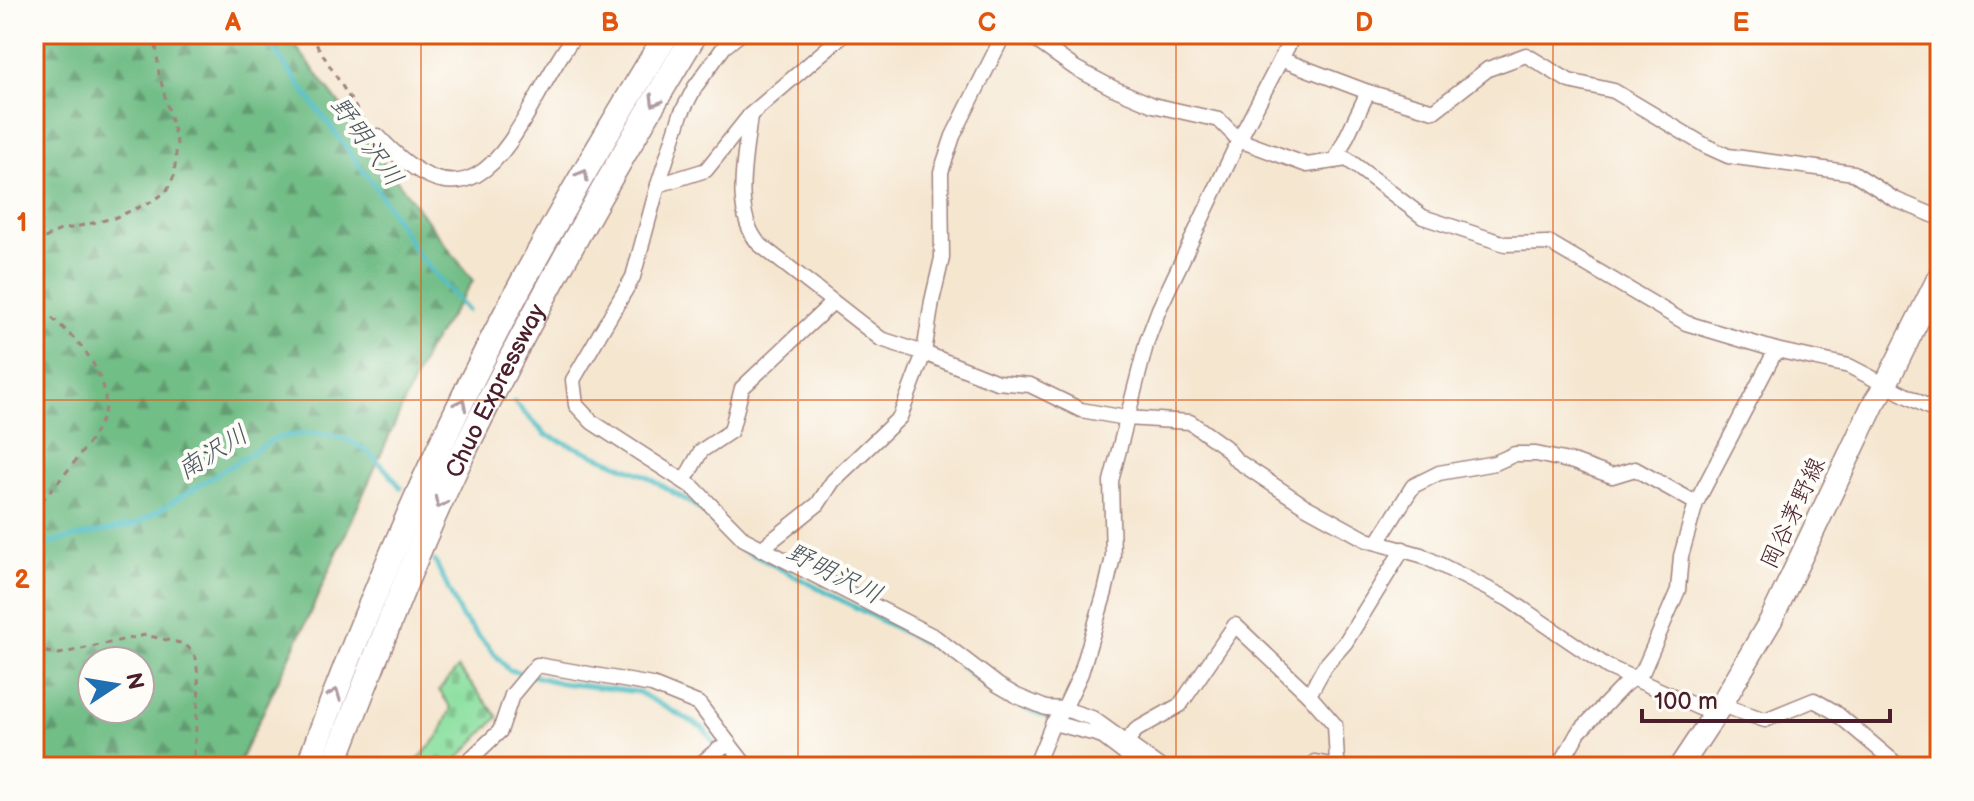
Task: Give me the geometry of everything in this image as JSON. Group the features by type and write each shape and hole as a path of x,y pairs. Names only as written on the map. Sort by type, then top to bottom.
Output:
{"highway":[{"name":"Chuo Expressway","path":"308,767 394,548 489,346 553,227 667,34"},
{"name":"Chuo Expressway","path":"333,767 384,635 455,470 557,271 695,34"}],"main road":[{"name":"岡谷茅野線","path":"1680,767 1771,620 1874,403 1940,275"}],"street":[{"path":"378,136 390,150 433,179 451,183 471,179 494,162 511,143 576,34"},
{"path":"740,34 724,47 695,87 681,114 633,277 573,380 576,405 592,422 694,488 744,539 935,637 1017,696 1046,708 1064,709 1092,718 1160,767"},
{"path":"658,185 706,170 750,115 844,34"},
{"path":"761,549 818,504 833,481 900,417 924,353 942,258 941,172 953,136 1004,34"},
{"path":"1027,34 1075,68 1153,105 1219,120 1239,140 1307,165 1347,159 1423,217 1505,244 1550,243 1686,323 1776,350 1849,366 1940,413"},
{"path":"1035,767 1053,723 1064,709 1081,673 1093,637 1113,557 1111,481 1147,341 1159,309 1239,140 1294,34"},
{"path":"1283,60 1368,92 1434,111 1488,69 1526,55 1569,81 1614,91 1728,156 1854,173 1894,199 1940,218"},
{"path":"1335,161 1368,92"},
{"path":"750,115 744,179 748,231 759,244 881,339 997,382 1030,385 1081,410 1126,418 1190,422 1267,482 1367,540 1421,555 1508,599 1608,667 1704,710 1721,705 1765,720 1814,700 1835,712 1900,767"},
{"path":"684,481 701,451 731,431 742,388 833,302"},
{"path":"1559,767 1578,733 1633,677 1643,671 1678,590 1681,556 1696,503 1776,350"},
{"path":"1378,542 1413,486 1439,473 1495,463 1515,454 1536,454 1573,462 1612,476 1635,469 1696,503"},
{"path":"1309,695 1403,549"},
{"path":"1127,741 1136,730 1180,705 1235,625 1309,695 1335,725 1337,761 1341,767"},
{"path":"462,767 500,731 512,695 537,665 652,685 699,704 747,767"},
{"path":"1053,723 1100,735 1142,767"},
{"path":"697,767 717,750 730,745"},
{"path":"1312,767 1315,762 1341,767"}],"path":[{"path":"34,244 58,231 114,218 166,192 174,176 177,143 159,74 155,34"},
{"path":"310,34 362,121 378,136"},
{"path":"34,302 78,343 90,359 101,381 106,405 80,454 34,510"},
{"path":"34,650 59,654 145,635 188,647 196,658 199,688 193,767"}],"green space":[{"path":"34,34 299,34 295,45 473,281 428,349 302,631 241,758 230,767 34,767"},
{"path":"458,668 498,717 450,767 421,767 415,763 439,736 451,708 439,690"}],"waterway":[{"name":"野明沢川","path":"262,34 376,188 419,256 467,310"},
{"name":"野明沢川","path":"514,402 546,435 646,476 699,508 740,548 948,655"},
{"name":"南沢川","path":"34,546 137,524 274,439 295,435 331,435 347,440 375,458 401,488"},
{"name":"南沢川","path":"435,561 461,616 509,670 561,683 638,692 703,728 732,767"},
{"name":"野明沢川","path":"959,664 1000,698 1052,719"}]}
